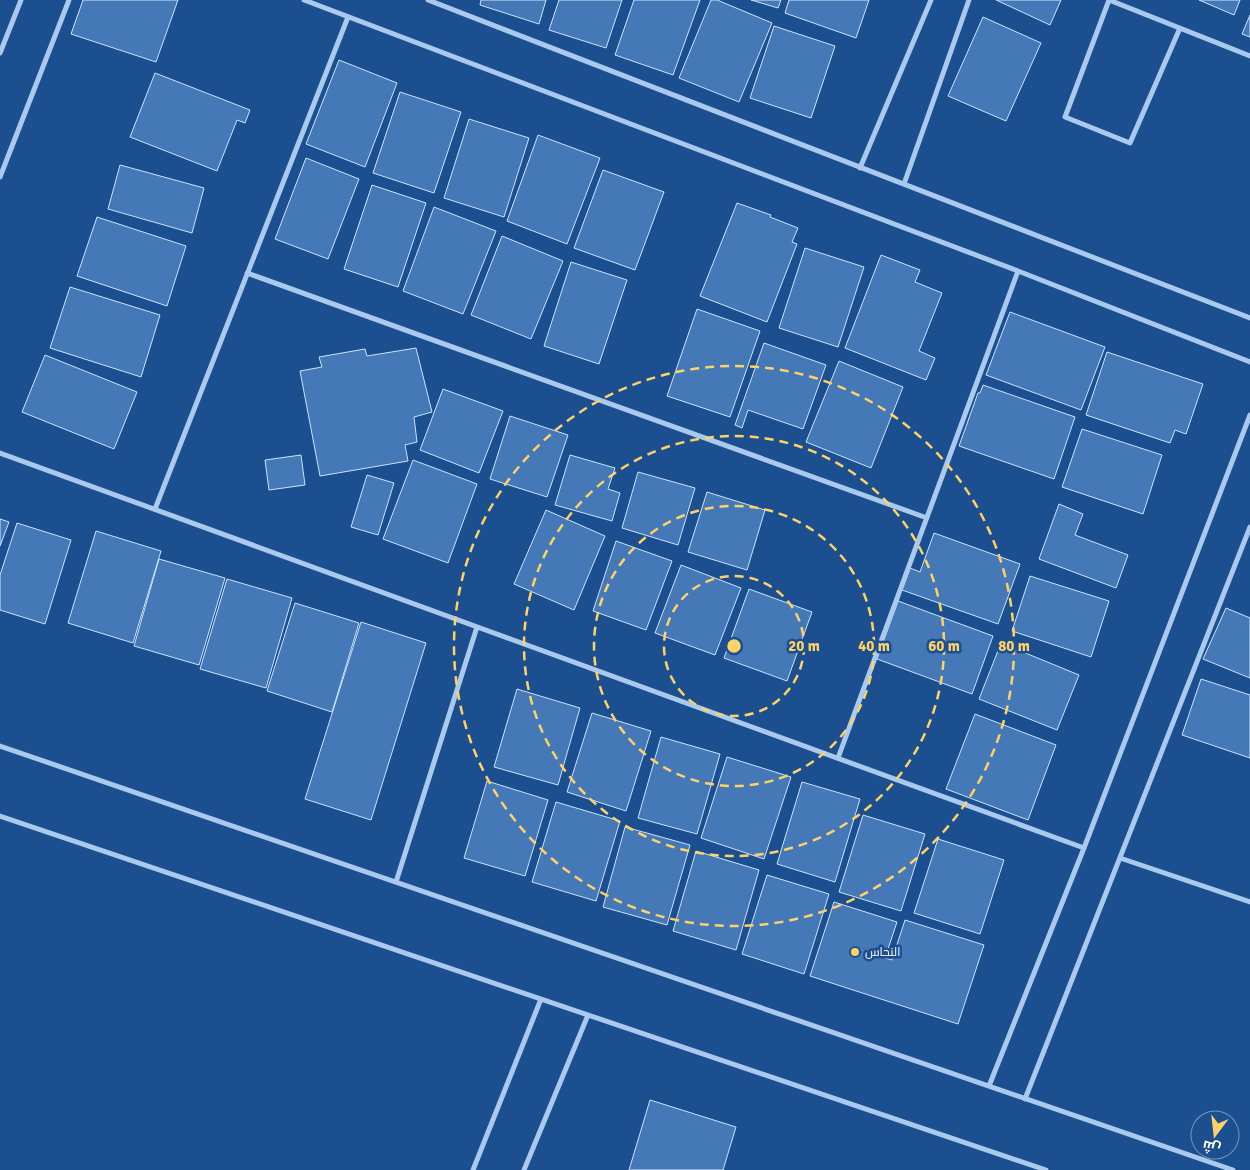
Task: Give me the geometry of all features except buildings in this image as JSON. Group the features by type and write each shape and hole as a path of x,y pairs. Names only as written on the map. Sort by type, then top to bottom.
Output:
{"street":[{"path":"0,53 20,0"},
{"path":"0,177 69,0"},
{"path":"304,0 1018,271 1250,362"},
{"path":"428,0 1250,318"},
{"path":"860,168 931,0"},
{"path":"904,184 969,0"},
{"path":"1180,28 1130,143 1065,117 1109,0 1180,28 1250,56"},
{"path":"155,510 348,17"},
{"path":"838,758 1018,271"},
{"path":"248,273 927,518"},
{"path":"989,1086 1084,848 1250,415"},
{"path":"0,453 1084,848"},
{"path":"1025,1098 1250,527"},
{"path":"396,882 477,627"},
{"path":"0,746 1233,1170"},
{"path":"0,816 1046,1170"},
{"path":"1120,858 1250,902"},
{"path":"473,1170 541,999"},
{"path":"524,1170 588,1015"}],"place":[{"name":"النحاس","path":"855,952"}]}
